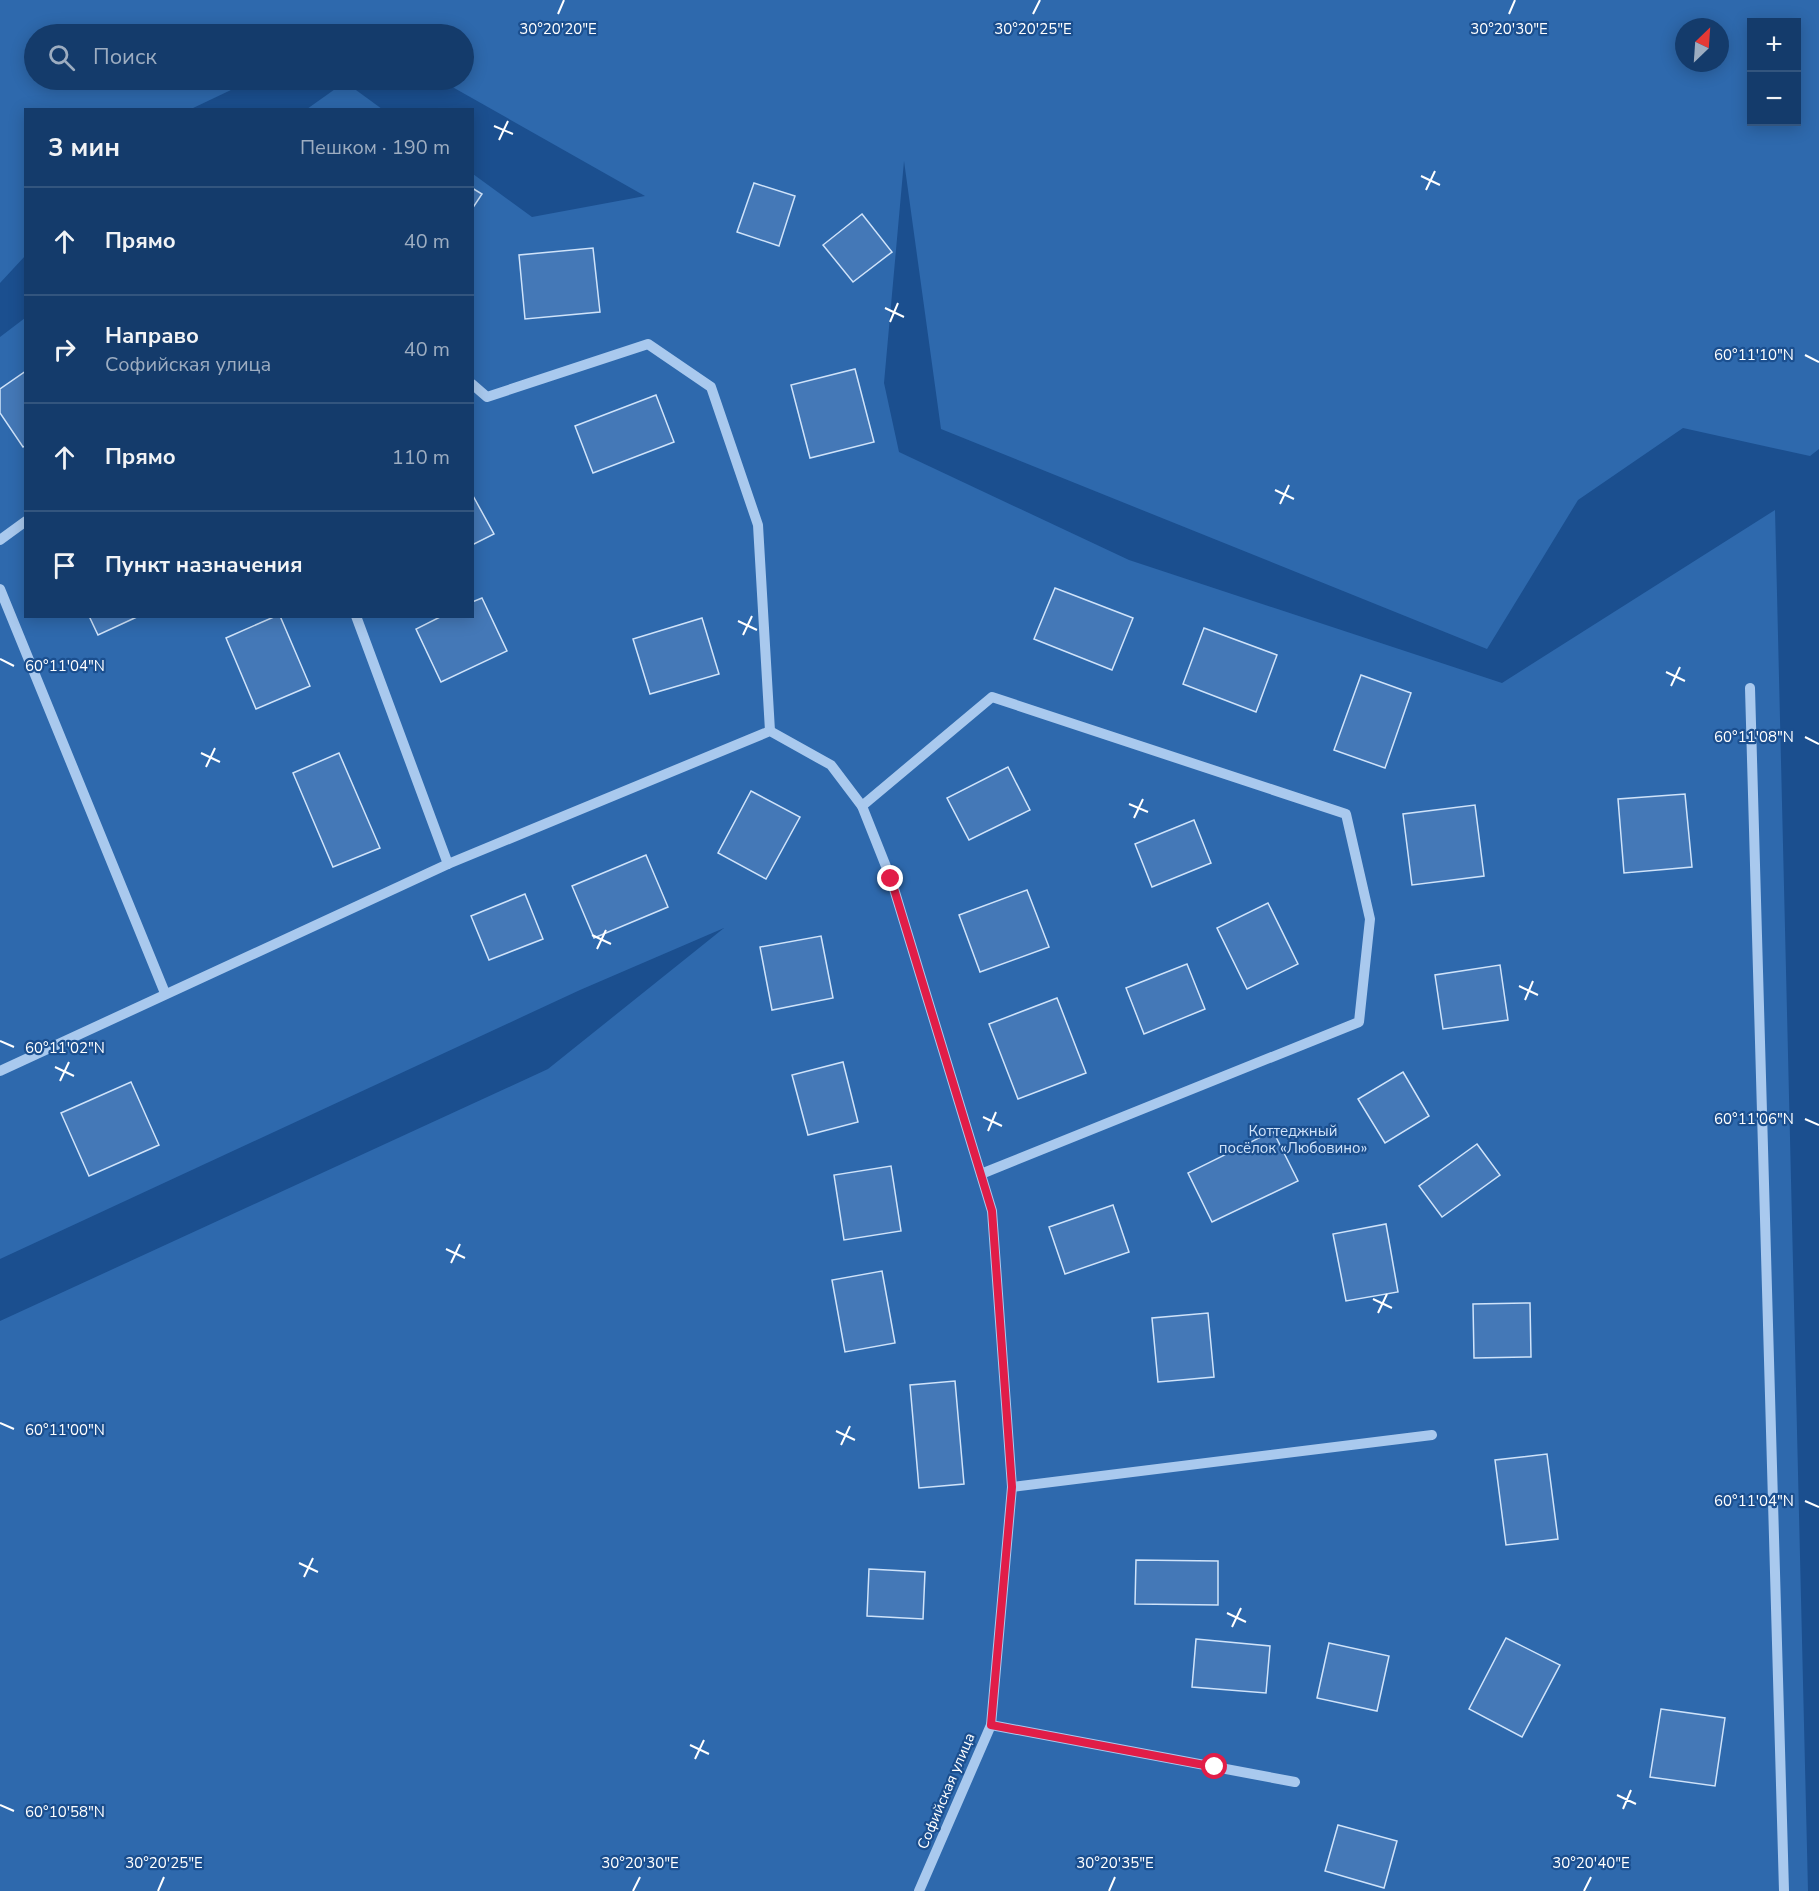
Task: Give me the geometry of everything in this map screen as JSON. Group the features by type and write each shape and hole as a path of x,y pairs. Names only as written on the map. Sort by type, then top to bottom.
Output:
{"street":[{"path":"0,1071 448,864 770,731 758,525 711,387 648,344 487,397 474,386"},
{"path":"0,540 24,522"},
{"path":"0,589 165,993"},
{"path":"357,618 448,864"},
{"path":"1750,688 1784,1891"},
{"path":"862,806 992,697 1346,814 1370,919 1359,1022 981,1174"},
{"name":"Софийская улица","path":"770,731 831,765 862,806 891,879 992,1211 1012,1487 991,1725 919,1891"},
{"path":"1012,1487 1432,1435"},
{"path":"991,1725 1295,1782"}],"green space":[{"name":"Коттеджный посёлок «Любовино»","path":"0,0 1819,0 1819,449 1810,456 1683,428 1578,500 1487,649 941,429 904,161 884,383 899,452 1129,560 1502,683 1775,510 1808,1891 0,1891 0,1321 548,1069 724,928 580,990 0,1259 0,337 24,319 24,618 474,618 474,175 532,217 645,196 458,90 474,90 474,24 24,24 24,90 231,90 193,108 24,108 24,257 0,283"},
{"path":"334,90 356,90 381,108 308,108"}],"building":[{"path":"754,183 795,196 779,246 737,232"},
{"path":"474,189 482,194 474,206"},
{"path":"862,214 892,252 853,282 823,245"},
{"path":"593,248 600,312 525,319 519,255"},
{"path":"855,369 874,442 810,458 791,385"},
{"path":"24,372 23,447 0,413 0,389"},
{"path":"656,395 674,442 593,473 575,426"},
{"path":"474,498 494,534 474,544"},
{"path":"1055,588 1133,618 1112,670 1034,639"},
{"path":"482,598 507,651 441,682 416,629 438,618 474,618 474,601"},
{"path":"90,618 135,618 98,635"},
{"path":"271,618 281,618 310,686 256,709 226,638"},
{"path":"702,618 719,674 650,694 633,639"},
{"path":"1204,628 1277,655 1256,712 1183,684"},
{"path":"1361,675 1411,693 1385,768 1334,750"},
{"path":"339,753 380,848 333,867 293,773"},
{"path":"1008,767 1030,810 969,840 947,798"},
{"path":"751,791 800,817 766,879 718,853"},
{"path":"1685,794 1692,867 1624,873 1618,799"},
{"path":"1475,805 1484,876 1412,885 1403,814"},
{"path":"1194,820 1211,863 1152,887 1135,844"},
{"path":"646,855 668,907 594,938 572,886"},
{"path":"1027,890 1049,947 980,972 959,915"},
{"path":"525,894 543,939 489,960 471,916"},
{"path":"1268,903 1298,964 1247,989 1217,928"},
{"path":"821,936 833,998 772,1010 760,947"},
{"path":"1187,964 1205,1009 1144,1034 1126,988"},
{"path":"1500,965 1508,1020 1443,1029 1435,975"},
{"path":"1057,998 1086,1073 1018,1099 989,1024"},
{"path":"843,1062 858,1122 808,1135 792,1075"},
{"path":"1403,1072 1429,1116 1385,1143 1358,1099"},
{"path":"131,1082 159,1145 89,1176 61,1113"},
{"path":"1273,1131 1298,1181 1212,1222 1188,1173"},
{"path":"1477,1144 1500,1175 1442,1217 1419,1186"},
{"path":"891,1166 901,1231 844,1240 834,1175"},
{"path":"1113,1205 1129,1252 1065,1274 1049,1227"},
{"path":"1386,1224 1398,1292 1346,1301 1333,1234"},
{"path":"882,1271 895,1343 845,1352 832,1280"},
{"path":"1530,1303 1531,1357 1474,1358 1473,1304"},
{"path":"1208,1313 1214,1377 1158,1382 1152,1318"},
{"path":"955,1381 964,1484 919,1488 910,1385"},
{"path":"1547,1454 1558,1539 1506,1545 1495,1460"},
{"path":"1136,1560 1218,1561 1218,1605 1135,1604"},
{"path":"869,1569 925,1572 923,1619 867,1616"},
{"path":"1506,1638 1560,1665 1522,1737 1469,1709"},
{"path":"1196,1639 1270,1646 1266,1693 1192,1687"},
{"path":"1329,1643 1389,1656 1377,1711 1317,1698"},
{"path":"1661,1709 1725,1718 1715,1786 1650,1777"},
{"path":"1338,1825 1397,1841 1384,1888 1325,1871"}],"route":[{"path":"891,879 992,1211 1012,1487 991,1725 1215,1767"}]}
